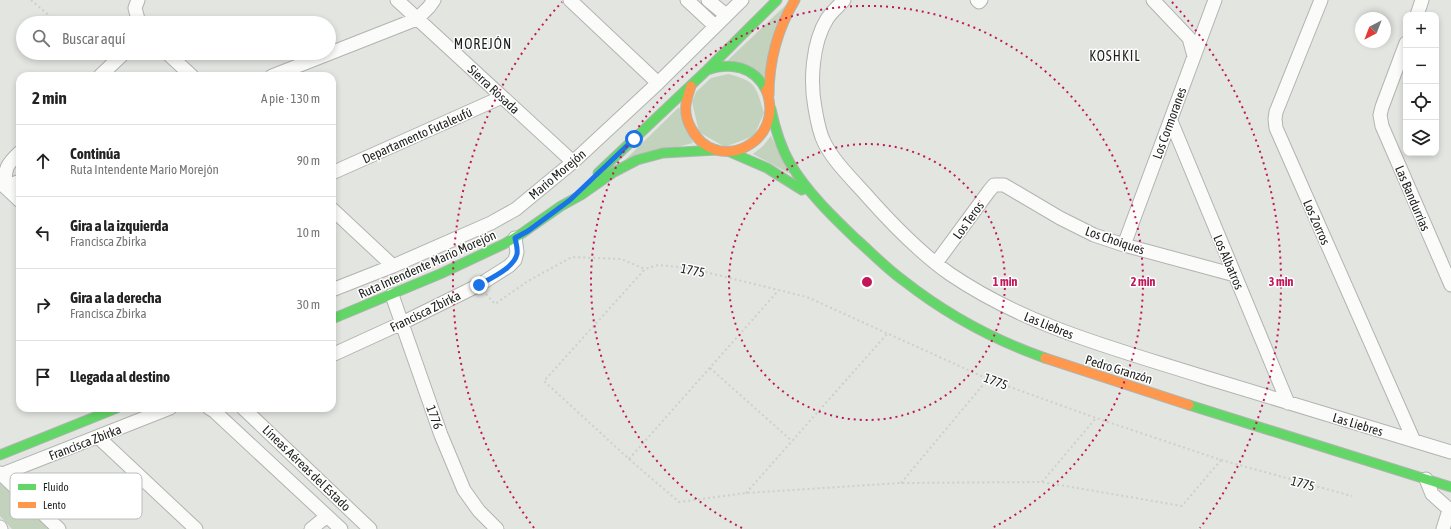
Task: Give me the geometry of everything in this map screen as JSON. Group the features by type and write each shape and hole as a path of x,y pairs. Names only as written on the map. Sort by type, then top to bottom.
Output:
{"main road":[{"path":"777,0 691,86 686,95 684,105 685,115 692,134 708,147 730,152 741,150 751,145 766,129 770,119 771,110 768,80 771,59 780,30 795,0"},
{"path":"707,70 717,66 728,65 744,68 758,77 765,86 769,95"},
{"name":"Ruta Intendente Mario Morejón","path":"336,317 444,274 528,231 570,200 691,86"},
{"name":"Pedro Granzón","path":"771,110 775,130 788,161 799,180 819,202 902,280 959,319 990,336 1026,352 1057,363 1451,486"},
{"name":"Ruta Intendente Mario Morejón","path":"570,200 582,195 622,168 640,159 677,151 717,150"},
{"name":"Pedro Granzón","path":"730,152 758,163 782,176 819,202"},
{"path":"0,455 107,412"}],"street":[{"path":"137,16 135,8 138,0"},
{"name":"Sierra Rosada","path":"397,0 573,162"},
{"path":"336,51 417,19 430,8 434,0"},
{"path":"570,0 658,83"},
{"path":"687,0 715,26"},
{"path":"708,0 726,15"},
{"name":"Mario Morejón","path":"336,288 392,266 490,223 516,208 573,162 658,83 742,0"},
{"name":"Las Liebres","path":"844,0 826,20 817,43 812,72 812,94 817,120 824,143 842,168 879,210 916,246 950,274 992,299 1023,315 1061,331 1288,403 1451,452"},
{"path":"1153,0 1189,38 1194,56"},
{"name":"Los Cormoranes","path":"1124,245 1215,0"},
{"name":"Los Zorros","path":"1321,0 1276,112 1276,128 1414,441"},
{"path":"1417,12 1422,0"},
{"name":"Las Bandurrias","path":"1404,48 1382,107 1380,115 1382,126 1451,285"},
{"path":"104,72 117,60"},
{"path":"175,60 188,72"},
{"path":"282,72 313,60"},
{"name":"Departamento Futaleufú","path":"336,171 502,97"},
{"name":"Los Albatros","path":"1170,121 1288,403"},
{"path":"16,156 9,162 5,171 5,187 16,197"},
{"path":"5,187 16,183"},
{"name":"Los Teros","path":"936,263 994,185 1004,185"},
{"name":"Los Choiques","path":"1004,185 1060,218 1094,235 1124,245 1235,275"},
{"path":"336,213 392,266"},
{"name":"Francisca Zbirka","path":"336,353 479,285 510,266 515,260 517,252 515,238"},
{"name":"1776","path":"392,295 441,435 464,490 479,511 497,529"},
{"name":"Francisca Zbirka","path":"0,474 160,412"},
{"name":"Líneas Aéreas del Estado","path":"217,412 341,529"},
{"name":"Líneas Aéreas del Estado","path":"247,412 370,529"},
{"path":"98,437 136,473"},
{"path":"0,474 10,483"},
{"path":"142,478 196,529"},
{"path":"1426,479 1432,494 1450,510 1443,529"},
{"path":"312,529 327,516"},
{"path":"48,519 59,529"}],"path":[{"path":"31,0 50,16"},
{"path":"479,285 495,304 528,281 572,257 621,259 645,269 544,381 629,459 679,502 746,493 900,483 1042,482 1182,506 1221,460"},
{"name":"1775","path":"645,269 658,265 689,268 807,297 988,379 1096,418 1221,460 1352,496"},
{"path":"629,459 778,290"},
{"path":"746,493 887,334"},
{"path":"710,368 792,441"},
{"path":"900,483 988,379"},
{"path":"1042,482 1096,418"}],"green space":[{"path":"788,3 764,77 727,61"},
{"path":"728,74 744,79 754,86 759,96 764,113 754,136 725,147 699,132 692,102 696,92 711,78"},
{"path":"679,107 693,143 625,160"},
{"path":"771,136 790,174 753,154 763,146"},
{"path":"0,481 10,490 10,519 40,519 51,529 12,529 0,516"}],"traffic: fast":[{"path":"598,173 707,70 777,0"},
{"path":"707,70 724,66 741,68 755,76 766,90"},
{"path":"771,109 776,130 786,157 804,184 829,212 880,261 920,293 971,325 1007,343 1045,358"},
{"path":"336,317 440,274 504,244 614,172 637,160 663,153 717,150"},
{"path":"730,152 767,168 802,190"},
{"path":"1189,405 1451,487"},
{"path":"0,455 107,412"}],"traffic: slow":[{"path":"769,95 772,57 775,46 783,23 795,0"},
{"path":"691,86 686,107 688,122 691,128 702,143 716,150 731,151 746,147 758,138 767,125 770,109 766,90"},
{"path":"1045,358 1189,405"}],"district":[{"name":"MOREJÓN","path":"483,44"},
{"name":"KOSHKIL","path":"1115,56"}],"route":[{"path":"479,285 510,266 515,260 517,252 515,238 528,231 570,200 634,139"}]}
